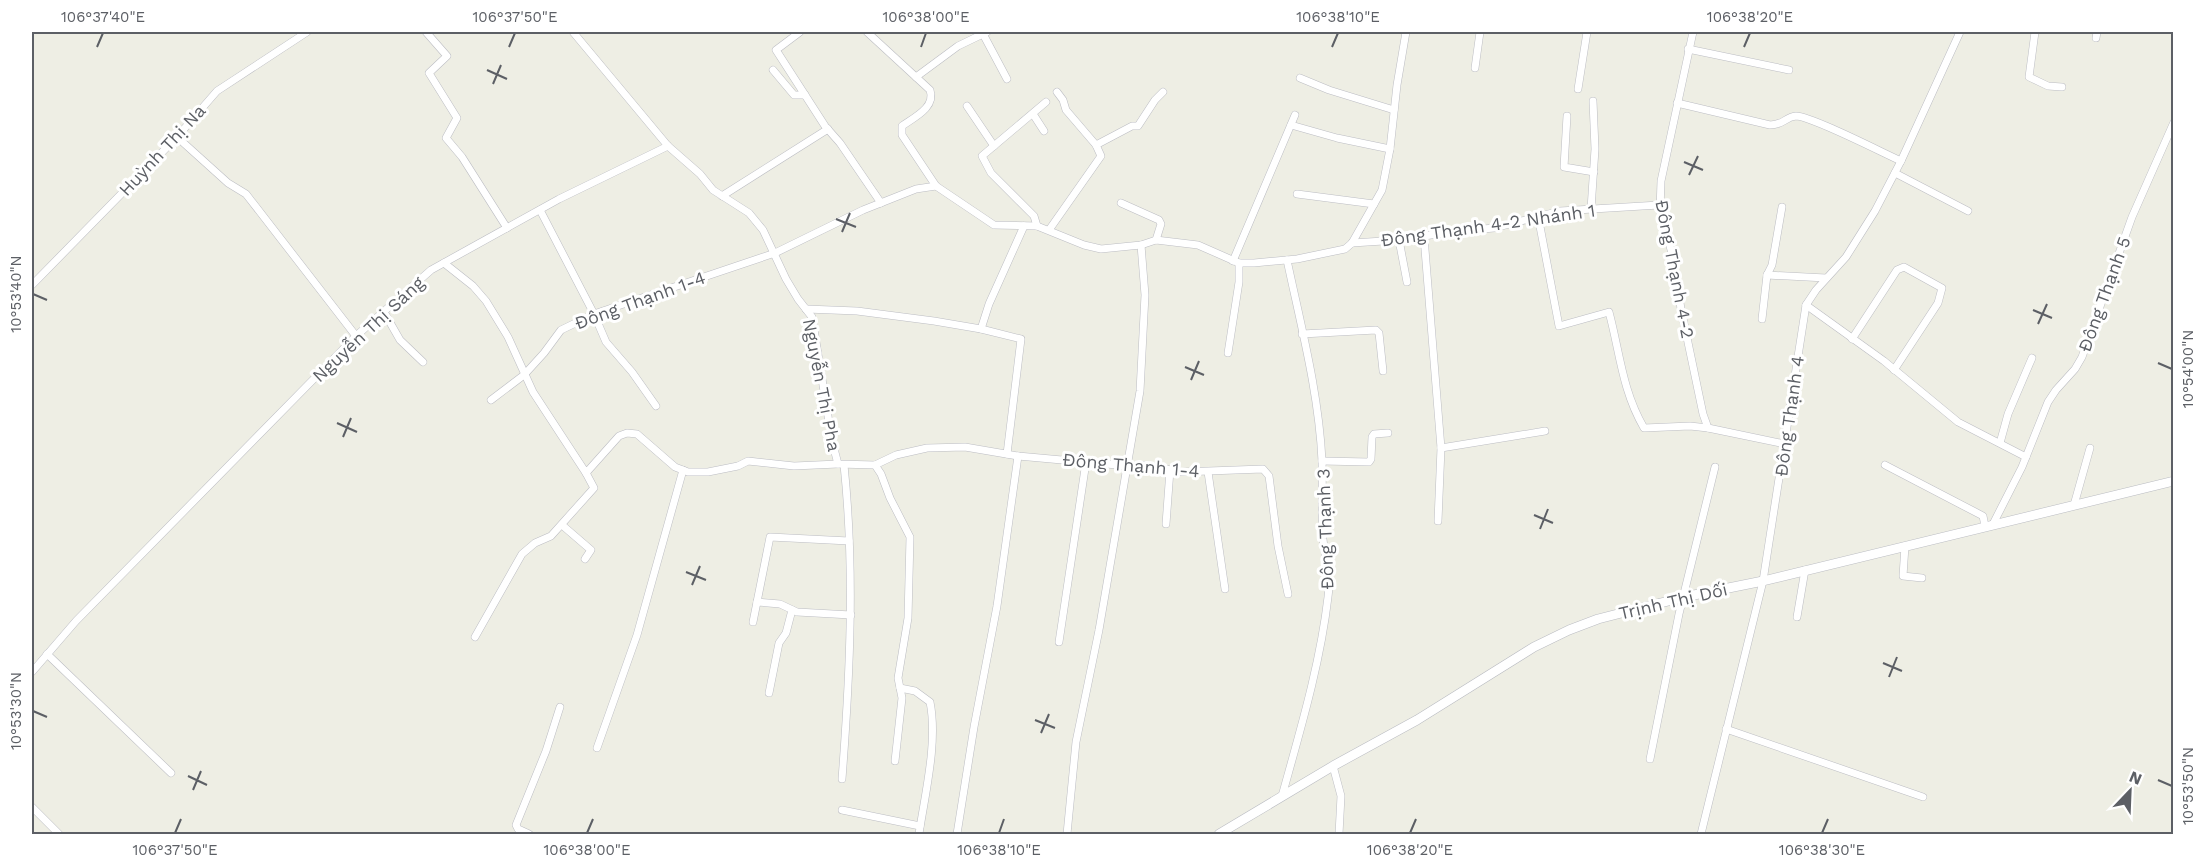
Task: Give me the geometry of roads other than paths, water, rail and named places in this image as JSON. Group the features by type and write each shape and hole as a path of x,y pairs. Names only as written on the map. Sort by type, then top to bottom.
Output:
{"main road":[{"name":"Trịnh Thị Dối","path":"1219,834 1333,766 1417,720 1534,647 1598,619 2174,480"}],"street":[{"name":"Huỳnh Thị Na","path":"32,285 177,137 217,91 307,32"},
{"path":"426,32 447,56 429,73 457,118 446,138 472,173 507,228"},
{"name":"Nguyễn Thị Pha","path":"573,32 668,146 700,174 713,190 749,213 763,230 786,279 812,317 832,441 841,465 875,465"},
{"path":"800,32 776,50 828,129 881,203"},
{"path":"867,32 930,90 933,97 930,104 902,126 902,135 936,186 981,218 994,225 1037,226 1084,245 1101,249 1141,245 1156,240 1198,245 1236,262 1287,260 1345,249 1352,243 1382,190 1406,32"},
{"path":"916,77 958,46 984,32 1007,79"},
{"path":"1475,68 1480,32"},
{"path":"1578,89 1587,32"},
{"name":"Đông Thạnh 4-2","path":"1693,32 1660,181 1659,205 1673,257 1702,414 1708,428"},
{"name":"Đông Thạnh 4","path":"1701,834 1763,580 1806,305 1826,278 1846,257 1875,211 1901,161 1960,32"},
{"path":"2034,32 2029,77 2048,86 2062,87"},
{"path":"1688,49 1789,70"},
{"path":"773,70 794,95 805,94"},
{"path":"1300,78 1329,90 1394,110"},
{"path":"1049,230 1101,156 1096,145 1066,110 1057,92"},
{"path":"1096,145 1132,126 1138,126 1163,92"},
{"path":"1591,209 1594,172 1593,101"},
{"path":"1037,226 1029,209 991,172 982,156 1046,102"},
{"path":"1677,103 1770,125 1779,125 1788,118 1798,116 1837,131 1901,161"},
{"path":"967,106 994,146"},
{"path":"1033,114 1044,131"},
{"path":"1228,353 1239,282 1236,262 1295,115"},
{"path":"1567,116 1564,167 1594,172"},
{"name":"Đông Thạnh 5","path":"1989,525 2026,457 2048,402 2082,357 2132,217 2174,122"},
{"path":"1291,125 1390,149"},
{"path":"722,196 828,129"},
{"path":"177,137 228,183 246,194 356,336"},
{"name":"Nguyễn Thị Sáng","path":"32,672 76,621 356,336 431,270 540,210 668,146"},
{"path":"1895,173 1968,211"},
{"path":"775,253 881,203 916,189 936,186"},
{"path":"1297,194 1374,204"},
{"path":"1121,203 1159,220 1161,224 1156,240"},
{"name":"Đông Thạnh 4-2 Nhánh 1","path":"1352,243 1399,240 1494,228 1560,211 1659,205"},
{"path":"1762,319 1767,275 1772,265 1782,207"},
{"path":"540,210 606,342 632,372 656,406"},
{"path":"1538,216 1559,326 1609,312 1618,344 1617,356 1633,410 1644,428 1690,426 1708,428 1785,444"},
{"path":"981,329 989,304 1024,226"},
{"path":"1424,237 1441,448 1438,521"},
{"path":"1399,240 1407,282"},
{"path":"1067,834 1076,742 1099,630 1140,391 1145,295 1141,245"},
{"name":"Đông Thạnh 1-4","path":"491,400 524,375 561,330 594,314 775,253"},
{"name":"Đông Thạnh 3","path":"1282,796 1300,731 1328,597 1329,581 1323,539 1322,461 1314,391 1287,260"},
{"path":"444,263 473,286 486,302 508,337 533,392 594,488 551,536 535,543 522,554 476,637"},
{"path":"1852,339 1897,270 1904,267 1942,288 1938,303 1894,370"},
{"path":"1767,275 1826,278"},
{"path":"1806,305 1894,370 1959,422 2026,457"},
{"path":"806,309 857,311 981,329 1021,339 1007,453"},
{"path":"384,312 400,340 423,362"},
{"path":"1302,334 1376,330 1379,333 1383,371"},
{"path":"2000,443 2008,414 2032,358"},
{"path":"1441,448 1545,431"},
{"path":"586,473 619,436 627,433 637,434 675,467 688,472 708,472 738,466 748,461 794,466 841,465 849,541 851,615 850,675 842,779"},
{"path":"1322,461 1369,462 1372,437 1374,434 1388,433"},
{"name":"Đông Thạnh 1-4","path":"875,465 896,455 927,448 965,447 1018,456 1128,466 1145,465 1181,472 1263,469 1269,477 1278,546 1288,594"},
{"path":"2074,505 2090,448"},
{"path":"957,834 997,606 1018,456"},
{"path":"1059,642 1086,462"},
{"path":"875,465 910,537 908,618 898,678 902,698 895,760"},
{"path":"1885,465 1983,516 1989,525"},
{"path":"1650,759 1684,597 1715,467"},
{"path":"597,748 638,635 683,470"},
{"path":"1166,524 1170,470"},
{"path":"1209,472 1225,590"},
{"path":"562,525 591,550 585,559"},
{"path":"753,622 770,537 849,541"},
{"path":"1905,546 1903,576 1922,578"},
{"path":"1797,617 1805,570"},
{"path":"757,602 780,604 792,610 807,613 851,615"},
{"path":"769,693 779,643 786,633 792,610"},
{"path":"47,654 171,773"},
{"path":"900,688 915,692 930,702 933,717 919,834"},
{"path":"529,834 518,829 516,825 546,751 560,707"},
{"path":"1726,729 1923,797"},
{"path":"1333,766 1341,796 1340,834"},
{"path":"32,807 59,834"},
{"path":"842,810 920,826"}]}
